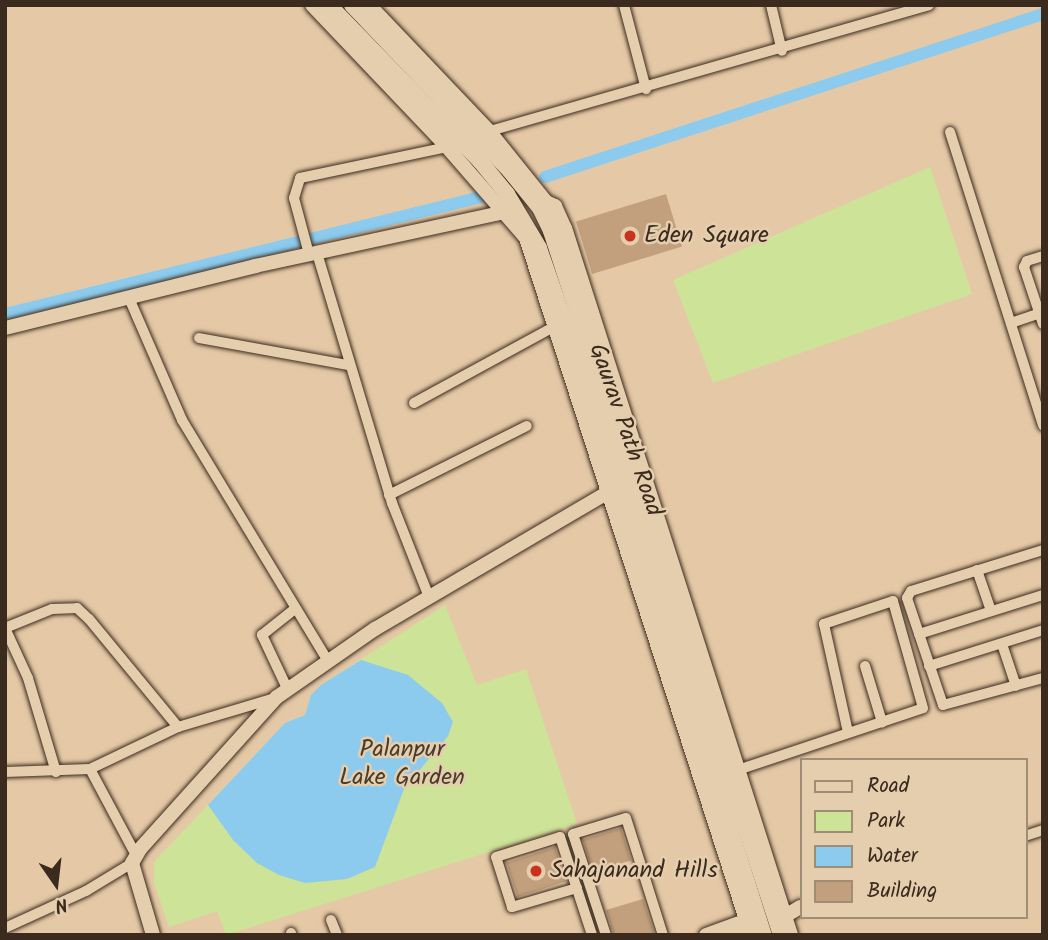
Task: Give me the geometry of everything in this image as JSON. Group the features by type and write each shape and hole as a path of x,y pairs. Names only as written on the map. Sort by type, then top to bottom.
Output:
{"main road":[{"name":"Gaurav Path Road","path":"329,5 508,186 542,203 567,273 621,484 766,923"},
{"path":"352,5 483,133 510,171 508,186"},
{"name":"Gaurav Path Road","path":"508,186 512,210 539,248 560,324 735,771 766,923"}],"street":[{"path":"312,5 447,147 512,210"},
{"path":"369,5 542,203 559,213 735,771 923,708 893,600 824,624 848,732"},
{"path":"624,5 646,89"},
{"path":"771,5 782,51"},
{"path":"483,133 782,51 929,5"},
{"path":"950,132 1010,323 1038,396 1043,426"},
{"path":"429,597 389,495 294,198 300,178 447,147"},
{"path":"5,328 311,251 512,210"},
{"path":"1010,323 1042,317 1024,263 1043,256"},
{"path":"129,298 182,420 327,659"},
{"path":"414,404 560,324"},
{"path":"199,338 348,365"},
{"path":"389,495 527,426"},
{"path":"5,928 86,891 134,859 282,693 327,659 621,484"},
{"path":"1043,550 908,594 941,702 948,707 1043,678"},
{"path":"977,570 991,611"},
{"path":"919,634 1043,595"},
{"path":"56,772 24,669 5,628 52,609 76,608 89,619 177,727"},
{"path":"282,693 262,635 296,608"},
{"path":"929,666 1043,630"},
{"path":"1002,643 1016,686"},
{"path":"865,666 882,722"},
{"path":"5,772 90,769 177,727 282,693"},
{"path":"90,769 134,859 153,935"},
{"path":"606,935 573,834 626,818 663,935"},
{"path":"577,888 512,907 496,857 560,838 577,888 592,935"},
{"path":"706,935 732,926 766,923 800,907"},
{"path":"331,920 337,935"},
{"path":"766,923 791,935"}],"green space":[{"path":"930,167 972,294 713,383 673,280"},
{"name":"Palanpur Lake Garden","path":"445,605 477,685 526,669 577,824 226,935 217,911 169,927 154,883 154,862 285,723 305,715 311,695 321,685"}],"water":[{"path":"361,660 408,675 442,703 453,722 448,736 404,789 375,867 347,879 305,883 279,875 257,863 233,840 208,805 285,723 305,715 311,695 321,685"}],"building":[{"name":"Eden Square","path":"666,194 682,247 592,274 576,221"},
{"path":"621,828 631,861 593,872 583,840"},
{"name":"Sahajanand Hills","path":"555,847 566,881 518,897 506,863"},
{"path":"643,899 655,935 614,935 606,910"}],"waterway":[{"path":"545,177 1043,14"},
{"path":"5,314 484,196"}],"place":[{"name":"Eden Square","path":"630,236"},
{"name":"Sahajanand Hills","path":"536,871"}]}
